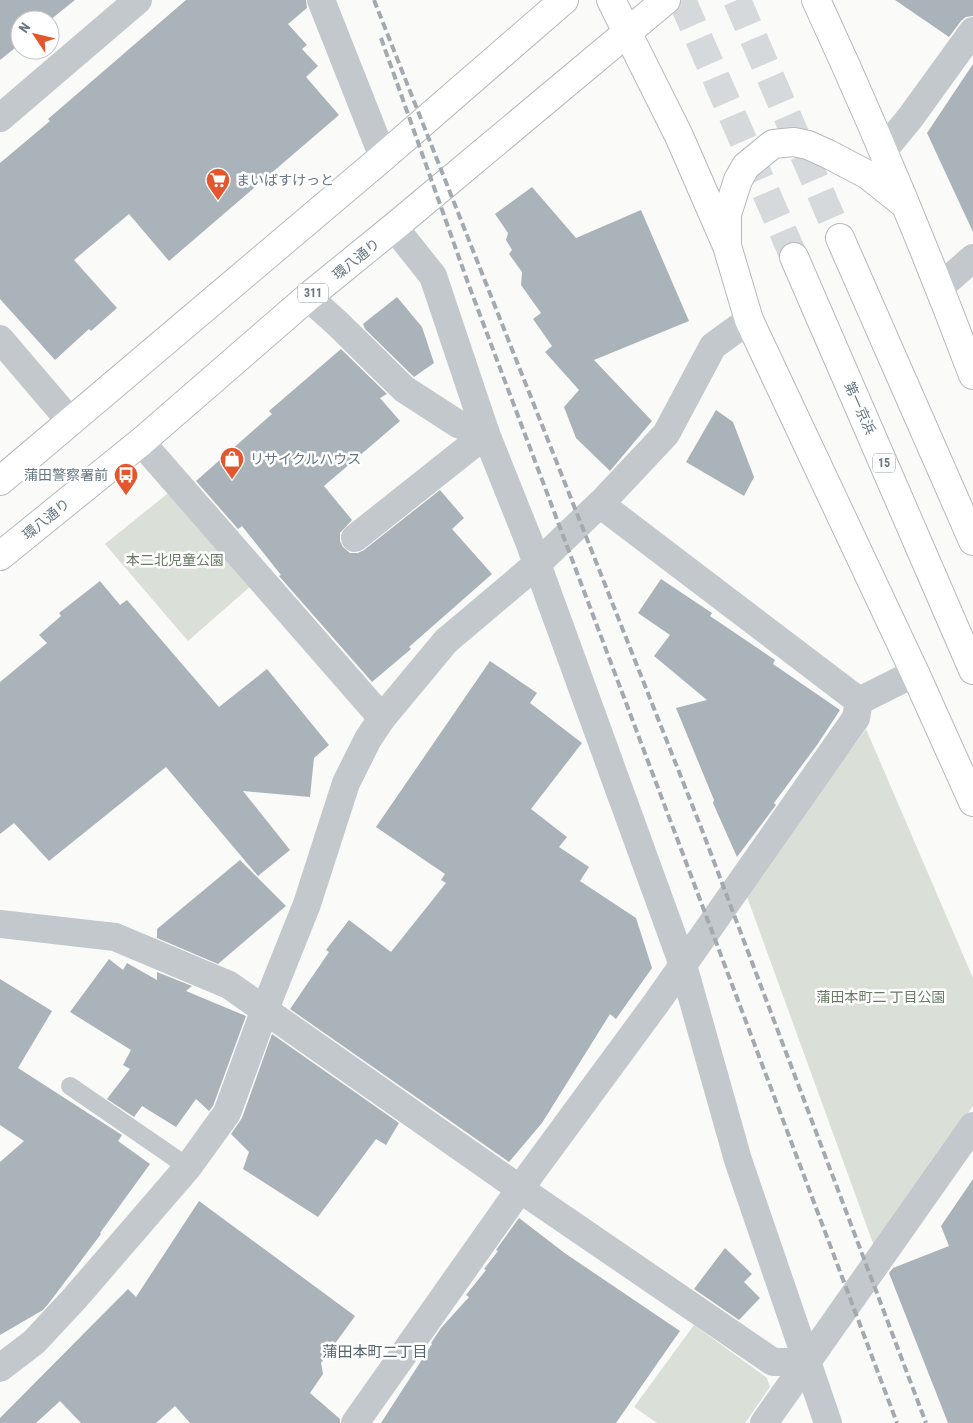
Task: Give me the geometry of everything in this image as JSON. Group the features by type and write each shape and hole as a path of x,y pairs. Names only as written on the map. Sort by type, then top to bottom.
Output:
{"main road":[{"path":"0,481 383,157 564,0"},
{"path":"611,0 679,136 727,246 749,320 915,673 973,802"},
{"name":"環八通り","path":"0,556 141,442 308,297 666,0"},
{"path":"816,0 907,206 973,375"},
{"path":"727,246 727,214 738,180 746,166 773,144 786,142 801,143 846,162 868,174 907,206"},
{"path":"840,238 973,541"},
{"name":"第一京浜","path":"794,257 973,670"}],"street":[{"path":"0,118 138,0"},
{"path":"321,0 383,157"},
{"path":"882,152 910,118 973,31"},
{"path":"394,227 433,276 486,434 683,965 738,1160 828,1423"},
{"path":"940,287 973,258"},
{"path":"308,297 404,389 458,424 486,434"},
{"path":"0,1368 34,1342 76,1298 188,1167 227,1113 265,1009 307,904 346,783 368,739 382,718 446,641 536,565 600,504 666,434 712,346 749,320"},
{"path":"0,339 70,421"},
{"path":"355,538 486,434"},
{"path":"141,442 382,718"},
{"path":"600,504 859,701"},
{"path":"859,701 915,673"},
{"path":"355,1423 520,1189 683,965 856,718 859,701"},
{"path":"0,924 116,937 230,985 520,1189 773,1362 807,1362"},
{"path":"764,1423 973,1126"}],"lane":[{"path":"70,1086 188,1167"}],"green space":[{"name":"本二北児童公園","path":"172,490 252,585 188,641 105,544"},
{"name":"蒲田本町二 丁目公園","path":"866,729 973,978 973,1106 874,1246 746,894"},
{"path":"694,1325 767,1378 770,1387 745,1423 657,1423 634,1407"}],"building":[{"path":"0,0 75,0 60,12 60,10 10,10 10,52 0,60"},
{"path":"186,0 306,0 307,8 288,24 307,45 302,49 318,66 306,77 339,115 169,261 129,214 74,260 117,308 91,331 89,329 55,360 0,299 0,163"},
{"path":"895,0 973,0 973,16 966,17 961,21 949,37"},
{"path":"973,64 973,232 927,133"},
{"path":"532,187 576,238 641,210 689,321 594,360 652,421 610,471 576,438 564,407 579,390 545,352 552,346 533,319 541,313 521,285 522,272 509,254 512,250 506,240 508,233 495,214"},
{"path":"397,297 422,327 434,363 414,377 365,329 363,324"},
{"path":"341,349 387,394 380,398 400,421 324,486 352,520 340,533 340,541 343,547 350,553 358,553 364,550 440,490 464,518 452,529 492,574 409,647 411,649 372,682 279,576 281,575 242,526 238,529 196,481 272,414 269,411"},
{"path":"716,410 733,422 754,477 744,496 686,462"},
{"path":"661,579 712,613 710,616 775,660 773,664 840,710 774,803 776,805 737,857 713,803 714,800 676,708 707,700 654,656 670,635 638,613"},
{"path":"100,581 120,605 127,600 219,707 267,669 329,745 314,758 310,797 243,791 290,850 258,876 166,767 49,861 14,823 0,834 0,682 47,643 39,635 61,616 59,613"},
{"path":"490,661 537,693 530,703 582,743 531,809 567,837 559,847 589,867 580,881 636,918 652,968 616,1019 610,1014 542,1123 509,1162 290,1009 329,952 326,950 349,920 391,952 446,883 441,880 445,874 376,827"},
{"path":"240,860 286,906 218,964 157,938 157,929"},
{"path":"109,959 123,970 127,963 157,980 157,972 192,986 186,991 246,1016 213,1106 209,1111 196,1099 176,1127 142,1106 134,1117 107,1099 130,1069 123,1065 131,1050 70,1012"},
{"path":"0,979 52,1011 18,1068 122,1135 118,1141 150,1164 101,1234 43,1310 0,1335 0,1162 24,1141 0,1125"},
{"path":"272,1034 399,1123 386,1145 376,1139 318,1217 243,1169 249,1152 231,1134 242,1118"},
{"path":"973,1179 973,1423 948,1423 889,1273 893,1268 949,1246 941,1226"},
{"path":"199,1201 355,1316 321,1363 323,1374 310,1393 340,1419 340,1423 190,1423 175,1406 156,1423 81,1423 60,1401 36,1423 0,1423 0,1418 128,1289 136,1297"},
{"path":"519,1218 566,1254 680,1331 616,1423 381,1423 441,1328 469,1297 466,1295 486,1270 484,1269 498,1251 496,1250"},
{"path":"725,1248 752,1274 744,1282 760,1298 739,1320 694,1289"}],"tunnel":[{"path":"682,0 794,257"},
{"path":"737,0 840,238"}],"railway":[{"path":"374,0 702,830 926,1423"},
{"path":"381,38 468,283 897,1423"}],"place":[{"name":"まいばすけっと","path":"218,201"},
{"name":"リサイクルハウス","path":"232,480"},
{"name":"蒲田警察署前","path":"126,496"}],"district":[{"name":"蒲田本町二丁目","path":"375,1352"}]}
